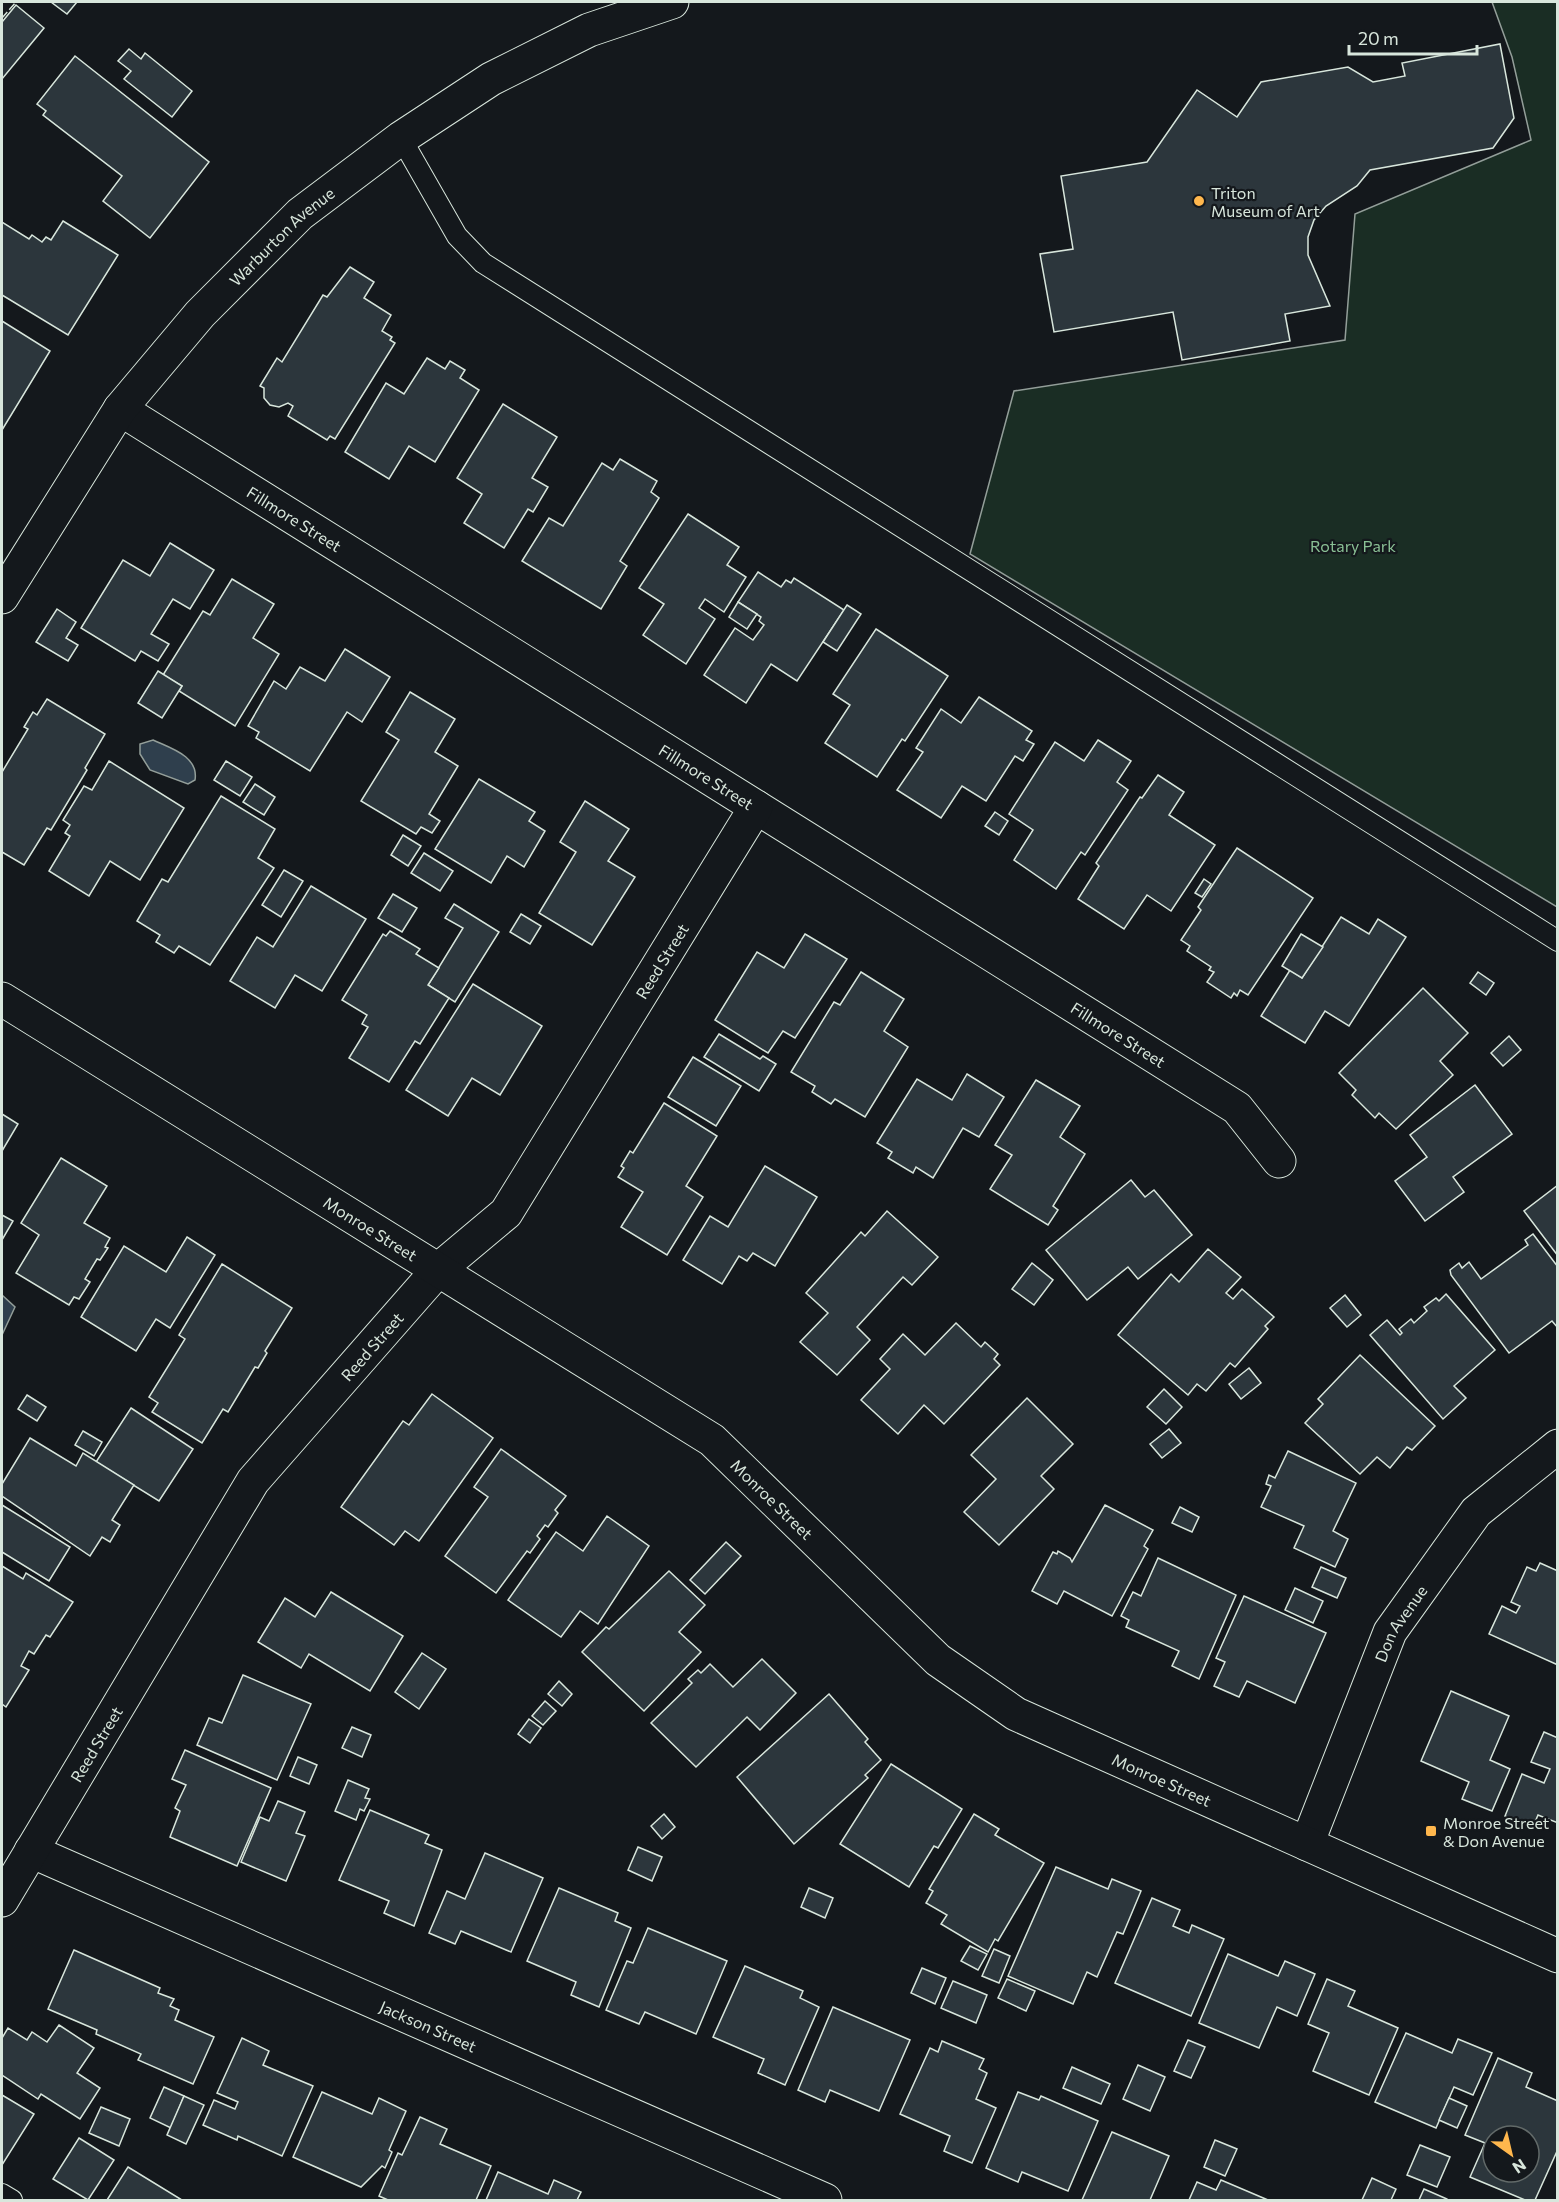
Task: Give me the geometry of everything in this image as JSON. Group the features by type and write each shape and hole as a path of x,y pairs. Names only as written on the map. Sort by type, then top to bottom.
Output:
{"street":[{"name":"Warburton Avenue","path":"2,597 120,409 200,314 300,214 401,138 491,79 589,30 672,2"},
{"name":"Fillmore Street","path":"120,409 1237,1108 1279,1161"},
{"name":"Reed Street","path":"2,1900 253,1481 438,1270 506,1213 756,807"},
{"name":"Monroe Street","path":"2,999 712,1440 938,1660 1016,1714 1557,1956"},
{"name":"Don Avenue","path":"1307,1844 1390,1632 1476,1512 1557,1446"},
{"name":"Jackson Street","path":"32,1851 825,2200"}],"lane":[{"path":"401,138 457,236 483,263 1557,941"},
{"path":"2,2194 12,2200"}],"green space":[{"name":"Rotary Park","path":"1492,2 1557,2 1557,907 970,554 1014,391 1345,340 1355,214 1531,140 1512,57"}],"water":[{"path":"153,740 188,759 193,765 195,780 188,784 150,770 140,754 140,744"},
{"path":"2,1295 15,1307 2,1335"}],"building":[{"path":"51,2 77,2 67,14"},
{"path":"16,5 44,28 2,79 2,22"},
{"name":"Triton Museum of Art","path":"1500,44 1514,118 1493,148 1370,170 1357,186 1326,206 1314,220 1308,237 1308,255 1330,306 1285,314 1290,341 1182,360 1173,312 1054,332 1040,254 1073,249 1061,176 1147,162 1197,90 1237,117 1261,82 1348,67 1373,82 1405,76 1402,63"},
{"path":"129,49 141,59 145,53 192,91 172,117 124,79 131,71 118,61"},
{"path":"75,56 209,162 150,238 103,201 122,176 43,115 46,111 37,104"},
{"path":"63,221 118,255 68,335 2,295 2,222 29,239 32,235 42,242 46,237 51,240"},
{"path":"350,267 374,282 364,298 391,315 382,331 392,337 390,340 395,343 335,439 330,436 327,440 288,416 293,406 288,403 279,407 270,405 264,398 264,388 260,386 277,358 282,362 323,295 327,297"},
{"path":"2,321 50,351 2,430"},
{"path":"427,358 445,369 450,361 465,370 460,378 479,390 435,462 409,446 389,479 345,452 386,383 404,394"},
{"path":"503,404 557,437 532,478 548,487 533,512 528,509 504,548 464,523 482,494 457,478"},
{"path":"620,459 657,481 651,492 659,498 620,561 627,566 601,609 522,561 549,518 563,526 602,463 613,470"},
{"path":"688,514 739,547 727,565 746,577 724,612 705,599 699,608 715,619 686,664 643,635 664,604 639,588"},
{"path":"170,543 214,570 190,609 173,599 151,634 169,644 158,661 141,651 135,661 81,628 123,560 150,576"},
{"path":"758,572 781,587 786,580 791,583 794,578 844,610 797,681 771,664 746,703 704,675 735,628 753,640 764,625 759,621 761,617 738,602"},
{"path":"232,579 274,604 253,638 279,654 235,726 179,691 182,686 163,675 203,611 210,615"},
{"path":"738,602 757,614 747,629 729,617"},
{"path":"847,605 861,614 837,651 823,642"},
{"path":"57,609 76,622 66,638 78,645 68,661 36,642"},
{"path":"876,629 948,676 905,741 902,739 877,777 825,743 850,705 833,694"},
{"path":"345,649 390,677 362,722 347,712 310,771 256,738 259,732 248,726 274,681 286,689 300,667 325,681"},
{"path":"158,671 182,686 162,718 138,703"},
{"path":"410,692 455,719 435,752 458,766 429,814 440,821 432,833 421,827 416,834 361,801 399,740 386,732"},
{"path":"979,697 1032,731 1026,740 1034,744 1023,761 1015,756 986,801 962,786 941,818 897,790 923,752 916,748 941,709 961,723"},
{"path":"47,699 105,734 85,768 87,770 51,830 47,828 24,865 2,852 2,772 28,729 24,727 33,712 37,715"},
{"path":"1098,740 1131,761 1117,782 1128,790 1085,855 1081,852 1056,889 1014,860 1033,830 1009,814 1055,742 1084,761"},
{"path":"109,761 184,808 140,880 110,861 89,896 49,871 70,836 65,833 70,825 63,820 84,786 92,790"},
{"path":"226,761 252,777 240,796 214,780"},
{"path":"1158,775 1184,792 1169,815 1215,845 1171,911 1147,895 1124,929 1078,899 1099,866 1096,863 1140,797 1142,798"},
{"path":"479,779 535,812 529,821 545,831 524,867 507,856 491,883 435,849"},
{"path":"255,784 275,797 264,815 243,802"},
{"path":"221,796 275,829 258,858 274,868 210,965 179,946 174,953 156,942 160,935 137,921 162,879 168,882"},
{"path":"585,801 629,829 608,861 635,877 592,945 539,913 576,852 560,842"},
{"path":"995,812 1008,821 999,835 985,826"},
{"path":"403,835 421,846 408,866 391,855"},
{"path":"1237,848 1313,898 1248,995 1240,990 1237,996 1234,993 1231,998 1207,982 1214,972 1209,970 1211,967 1187,951 1190,946 1181,940 1201,910 1198,907"},
{"path":"424,853 453,871 440,891 411,873"},
{"path":"284,870 303,881 281,917 262,905"},
{"path":"1204,879 1211,884 1202,897 1195,893"},
{"path":"311,886 366,919 322,991 295,975 275,1008 230,981 257,937 273,947"},
{"path":"393,894 417,908 402,932 378,918"},
{"path":"454,904 499,932 455,1002 428,985 463,928 445,918"},
{"path":"521,914 541,926 530,944 510,932"},
{"path":"1341,917 1369,934 1378,919 1406,937 1349,1026 1325,1011 1305,1043 1261,1016 1290,970 1302,978"},
{"path":"390,931 420,949 416,954 439,968 428,985 449,998 420,1044 415,1041 389,1082 349,1058 368,1027 362,1024 367,1015 342,1000 383,934 386,936"},
{"path":"805,934 847,959 795,1038 783,1031 768,1053 715,1020 757,952 784,968"},
{"path":"1301,934 1323,947 1302,978 1282,966"},
{"path":"861,972 904,999 884,1031 908,1047 865,1117 835,1099 831,1104 812,1092 815,1086 791,1072 834,1002 840,1005"},
{"path":"1478,972 1494,983 1486,995 1470,983"},
{"path":"473,984 542,1026 500,1095 472,1078 448,1116 406,1090"},
{"path":"1423,988 1468,1033 1440,1061 1453,1075 1396,1129 1379,1113 1375,1118 1352,1095 1356,1090 1339,1073"},
{"path":"719,1034 760,1059 763,1056 776,1064 759,1091 704,1057"},
{"path":"1509,1036 1521,1050 1503,1066 1491,1053"},
{"path":"693,1057 741,1086 716,1126 668,1097"},
{"path":"967,1074 1004,1097 979,1137 963,1128 933,1178 916,1167 913,1173 888,1158 892,1152 877,1143 917,1079 952,1100"},
{"path":"1036,1080 1080,1106 1060,1137 1085,1154 1053,1206 1058,1210 1048,1225 990,1189 1012,1155 995,1145"},
{"path":"1475,1085 1512,1134 1453,1177 1464,1192 1425,1221 1395,1181 1427,1157 1410,1135"},
{"path":"664,1103 717,1136 686,1186 703,1197 667,1255 621,1227 643,1192 618,1177 624,1168 621,1166 630,1151 633,1153"},
{"path":"2,1114 18,1124 2,1151"},
{"path":"61,1158 107,1186 84,1223 110,1238 105,1247 108,1248 100,1260 97,1259 85,1279 90,1282 79,1299 74,1297 69,1305 16,1273 39,1235 21,1223"},
{"path":"765,1166 817,1197 775,1266 753,1253 747,1261 739,1256 722,1284 683,1260 710,1216 728,1227"},
{"path":"1131,1180 1145,1197 1154,1190 1192,1235 1138,1279 1128,1267 1087,1300 1046,1250"},
{"path":"1558,1185 1558,1256 1524,1211"},
{"path":"887,1211 938,1257 912,1285 903,1277 857,1327 870,1340 837,1375 800,1342 828,1313 806,1293 861,1232 865,1236"},
{"path":"2,1215 13,1221 2,1240"},
{"path":"1533,1234 1558,1267 1558,1328 1552,1321 1509,1353 1451,1275 1450,1270 1459,1263 1462,1268 1469,1262 1481,1279 1528,1245 1525,1240"},
{"path":"187,1237 215,1255 170,1328 156,1319 136,1351 81,1317 124,1246 166,1272"},
{"path":"1208,1249 1241,1277 1226,1293 1233,1299 1242,1289 1274,1317 1265,1326 1268,1329 1235,1367 1230,1363 1206,1391 1197,1384 1188,1395 1118,1335 1171,1274 1179,1282"},
{"path":"1032,1263 1053,1280 1034,1305 1012,1289"},
{"path":"222,1264 292,1308 265,1351 267,1353 258,1368 255,1367 228,1412 223,1409 202,1443 152,1412 158,1403 149,1397 185,1339 179,1335"},
{"path":"1446,1294 1495,1350 1454,1386 1466,1398 1443,1419 1370,1335 1387,1320 1400,1335 1402,1333 1399,1329 1411,1319 1414,1323 1427,1311 1424,1307 1436,1298 1439,1301"},
{"path":"1345,1295 1361,1315 1347,1327 1330,1308"},
{"path":"956,1323 981,1347 985,1342 998,1354 994,1359 1000,1365 944,1424 924,1405 898,1434 861,1400 890,1369 880,1359 903,1334 925,1355"},
{"path":"1360,1355 1435,1426 1412,1450 1407,1447 1390,1468 1377,1457 1360,1474 1305,1423 1323,1404 1318,1399"},
{"path":"1249,1368 1261,1383 1241,1399 1229,1384"},
{"path":"1164,1389 1182,1407 1166,1424 1147,1407"},
{"path":"432,1394 493,1438 419,1541 405,1531 394,1545 341,1507 403,1421 409,1425"},
{"path":"27,1395 46,1407 37,1421 18,1409"},
{"path":"1027,1398 1073,1444 1041,1476 1054,1489 999,1545 964,1512 996,1479 971,1455"},
{"path":"131,1408 193,1449 159,1501 96,1462"},
{"path":"1169,1429 1181,1443 1162,1458 1150,1444"},
{"path":"83,1431 102,1442 94,1456 75,1445"},
{"path":"30,1438 76,1466 83,1453 134,1485 112,1520 120,1525 110,1542 102,1537 90,1556 2,1496 2,1484"},
{"path":"501,1449 566,1496 555,1510 558,1513 548,1527 545,1525 537,1536 540,1539 530,1553 527,1551 496,1593 445,1556 488,1497 474,1487"},
{"path":"1288,1451 1356,1483 1333,1531 1348,1539 1335,1567 1294,1548 1304,1526 1261,1507 1271,1486 1266,1484 1269,1475 1275,1478"},
{"path":"2,1505 70,1547 49,1581 2,1552"},
{"path":"1105,1505 1153,1530 1144,1546 1148,1549 1112,1616 1064,1591 1057,1604 1032,1591 1053,1552 1057,1554 1058,1551 1070,1558 1072,1562"},
{"path":"1180,1507 1199,1517 1192,1532 1172,1523"},
{"path":"607,1516 649,1546 598,1624 580,1611 561,1637 508,1600 556,1532 583,1551"},
{"path":"726,1542 741,1556 705,1594 690,1580"},
{"path":"1158,1558 1236,1595 1199,1679 1172,1666 1179,1651 1126,1627 1129,1620 1121,1616 1133,1592 1141,1596"},
{"path":"1540,1563 1558,1571 1558,1665 1489,1634 1502,1606 1516,1613 1520,1606 1511,1602 1527,1567 1536,1571"},
{"path":"2,1566 23,1579 26,1573 73,1602 50,1637 46,1635 34,1654 29,1651 21,1666 29,1670 6,1707 2,1704"},
{"path":"1321,1567 1346,1578 1337,1598 1312,1587"},
{"path":"669,1571 705,1605 679,1632 701,1652 644,1711 582,1652 606,1627 609,1629"},
{"path":"1295,1588 1323,1601 1313,1623 1285,1610"},
{"path":"331,1592 403,1636 370,1691 309,1654 301,1668 258,1642 285,1598 315,1617"},
{"path":"1244,1596 1326,1633 1295,1703 1247,1681 1239,1697 1214,1686 1225,1662 1216,1658"},
{"path":"422,1653 446,1669 419,1709 395,1692"},
{"path":"762,1659 796,1693 760,1730 747,1717 696,1767 651,1723 692,1683 688,1679 698,1670 701,1673 710,1664 733,1687"},
{"path":"243,1675 311,1704 277,1780 197,1745 209,1718 222,1723"},
{"path":"559,1681 572,1694 562,1706 548,1694"},
{"path":"1451,1691 1509,1716 1490,1760 1510,1769 1492,1811 1462,1799 1469,1782 1421,1761"},
{"path":"829,1694 868,1739 865,1742 881,1760 865,1775 868,1778 794,1844 737,1777"},
{"path":"545,1701 556,1711 543,1725 532,1716"},
{"path":"529,1719 541,1728 530,1743 518,1734"},
{"path":"352,1727 371,1735 362,1757 342,1748"},
{"path":"1544,1732 1558,1738 1558,1823 1538,1815 1533,1827 1505,1816 1522,1774 1544,1783 1550,1769 1531,1762"},
{"path":"185,1750 271,1788 237,1866 170,1837 180,1811 175,1808 186,1785 172,1779"},
{"path":"298,1757 317,1765 309,1784 290,1776"},
{"path":"891,1764 962,1809 938,1848 934,1846 909,1887 840,1844"},
{"path":"348,1780 369,1789 365,1798 370,1799 364,1811 360,1809 356,1820 335,1811"},
{"path":"278,1801 305,1812 296,1833 305,1836 286,1881 241,1862 260,1817 269,1821"},
{"path":"370,1810 429,1835 425,1843 442,1850 414,1926 384,1913 389,1901 339,1880"},
{"path":"664,1814 675,1827 662,1839 651,1826"},
{"path":"974,1814 999,1829 995,1835 1044,1863 998,1941 995,1939 988,1952 941,1924 947,1915 926,1903 933,1891 929,1889"},
{"path":"638,1847 662,1857 652,1881 628,1870"},
{"path":"485,1853 543,1878 511,1952 461,1931 455,1944 429,1933 447,1891 465,1899"},
{"path":"1056,1867 1108,1889 1112,1879 1141,1891 1123,1934 1117,1932 1097,1977 1087,1972 1073,2004 1008,1976"},
{"path":"559,1888 618,1913 615,1921 631,1928 599,2007 571,1995 576,1982 527,1961"},
{"path":"809,1888 833,1898 825,1918 801,1907"},
{"path":"1152,1898 1180,1910 1173,1926 1189,1933 1192,1925 1224,1939 1191,2016 1115,1983"},
{"path":"648,1928 727,1961 696,2034 645,2012 639,2024 606,2010 627,1961 633,1963"},
{"path":"970,1946 987,1954 978,1970 961,1961"},
{"path":"994,1949 1010,1956 999,1983 982,1976"},
{"path":"74,1950 160,1988 158,1993 174,1999 170,2006 179,2010 175,2020 214,2037 193,2084 138,2060 141,2054 96,2034 97,2030 48,2009"},
{"path":"1228,1954 1278,1976 1285,1961 1315,1974 1297,2016 1277,2007 1259,2048 1199,2023"},
{"path":"745,1966 803,1991 800,1998 819,2007 785,2085 758,2073 764,2059 713,2037"},
{"path":"922,1968 946,1978 935,2004 911,1993"},
{"path":"1007,1979 1035,1991 1026,2011 998,1998"},
{"path":"1327,1979 1355,1991 1348,2006 1398,2028 1369,2095 1313,2071 1329,2033 1308,2024"},
{"path":"953,1981 987,1995 976,2023 941,2008"},
{"path":"833,2007 910,2040 879,2111 830,2090 825,2102 798,2090"},
{"path":"59,2025 94,2048 77,2073 100,2088 80,2119 41,2094 38,2099 2,2075 2,2038 8,2028 27,2040 32,2032 47,2042"},
{"path":"1406,2033 1452,2053 1458,2039 1492,2053 1473,2095 1454,2087 1436,2128 1375,2102"},
{"path":"242,2038 269,2051 263,2065 313,2086 282,2156 238,2136 237,2140 203,2125 214,2100 235,2109 238,2102 217,2093"},
{"path":"1188,2040 1205,2047 1191,2078 1174,2071"},
{"path":"942,2041 984,2059 979,2069 987,2073 976,2099 996,2108 972,2163 944,2151 950,2136 900,2114 930,2048 938,2052"},
{"path":"1498,2058 1532,2073 1526,2087 1558,2101 1558,2149 1535,2200 1525,2200 1487,2184 1541,2184 1541,2124 1481,2124 1481,2141 1465,2135"},
{"path":"1138,2065 1165,2077 1150,2111 1123,2099"},
{"path":"1072,2067 1110,2084 1101,2104 1063,2088"},
{"path":"164,2087 184,2096 171,2128 150,2118"},
{"path":"322,2092 372,2114 379,2098 406,2111 389,2150 392,2152 385,2168 382,2166 361,2187 293,2157"},
{"path":"1018,2092 1039,2100 1041,2096 1098,2121 1068,2191 1022,2172 1018,2182 986,2168"},
{"path":"2,2095 34,2114 2,2165"},
{"path":"184,2096 204,2105 186,2144 167,2135"},
{"path":"1449,2098 1467,2106 1457,2128 1439,2120"},
{"path":"101,2107 130,2119 119,2146 89,2133"},
{"path":"420,2117 447,2129 440,2144 491,2166 476,2200 388,2200 379,2196 398,2153 402,2155"},
{"path":"1112,2132 1169,2156 1150,2200 1082,2200"},
{"path":"79,2138 114,2160 88,2200 53,2179"},
{"path":"1215,2140 1237,2149 1225,2176 1204,2167"},
{"path":"1420,2145 1450,2157 1437,2187 1407,2175"},
{"path":"1481,2152 1481,2182 1470,2177"},
{"path":"128,2167 182,2200 107,2200"},
{"path":"498,2172 548,2194 554,2180 581,2192 577,2200 486,2200"},
{"path":"1372,2178 1396,2189 1391,2200 1362,2200"},
{"path":"1221,2180 1268,2200 1189,2200 1197,2182 1216,2190"},
{"path":"1424,2189 1447,2199 1447,2200 1419,2200"}],"fence":[{"path":"2,18 16,2"}],"place":[{"name":"Triton Museum of Art","path":"1199,201"},
{"name":"Monroe Street & Don Avenue","path":"1431,1831"}]}
